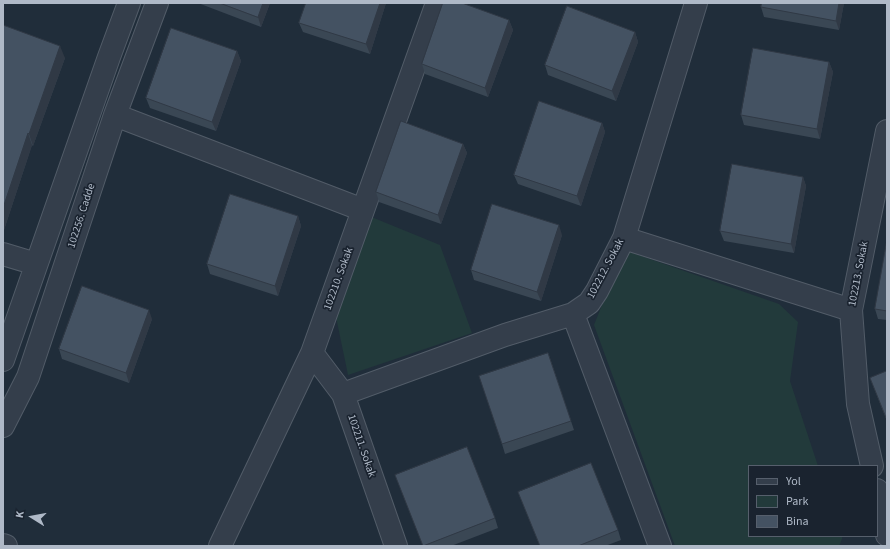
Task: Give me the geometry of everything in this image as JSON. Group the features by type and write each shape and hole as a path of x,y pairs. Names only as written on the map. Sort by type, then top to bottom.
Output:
{"street":[{"path":"3,360 129,3"},
{"name":"102256. Cadde","path":"3,426 28,377 115,115 157,3"},
{"name":"102210. Sokak","path":"220,546 312,353 437,3"},
{"name":"102212. Sokak","path":"343,394 505,335 573,314 589,303 624,238 696,3"},
{"path":"115,115 364,210"},
{"name":"102213. Sokak","path":"872,465 858,404 851,310 887,131"},
{"path":"624,238 851,310"},
{"path":"3,254 36,264"},
{"path":"573,314 660,546"},
{"name":"102211. Sokak","path":"312,353 343,394 396,546"},
{"path":"878,494 887,535"}],"green space":[{"path":"369,216 440,245 472,333 348,375 335,312"},
{"path":"624,250 779,304 798,322 790,381 818,465 748,465 748,537 842,537 839,546 675,546 594,325"}],"building":[{"path":"220,3 263,3 258,17"},
{"path":"306,3 380,3 366,44 299,23"},
{"path":"443,3 462,3 509,20 485,88 422,64"},
{"path":"762,3 839,3 836,21 761,7"},
{"path":"567,6 635,32 612,91 545,65"},
{"path":"3,25 60,46 29,134 28,133 3,208"},
{"path":"171,28 237,51 212,122 146,98"},
{"path":"753,48 829,62 817,129 741,115"},
{"path":"539,101 602,123 577,196 514,175"},
{"path":"401,121 463,144 438,215 376,192"},
{"path":"732,164 803,177 791,244 720,231"},
{"path":"230,194 298,216 275,286 207,264"},
{"path":"492,204 559,225 537,292 471,270"},
{"path":"887,240 887,311 875,309"},
{"path":"82,286 149,310 126,373 59,349"},
{"path":"548,353 571,421 502,444 479,376"},
{"path":"887,371 887,420 870,378"},
{"path":"467,447 495,518 423,546 395,475"},
{"path":"591,463 618,530 578,546 540,546 518,492"}]}
